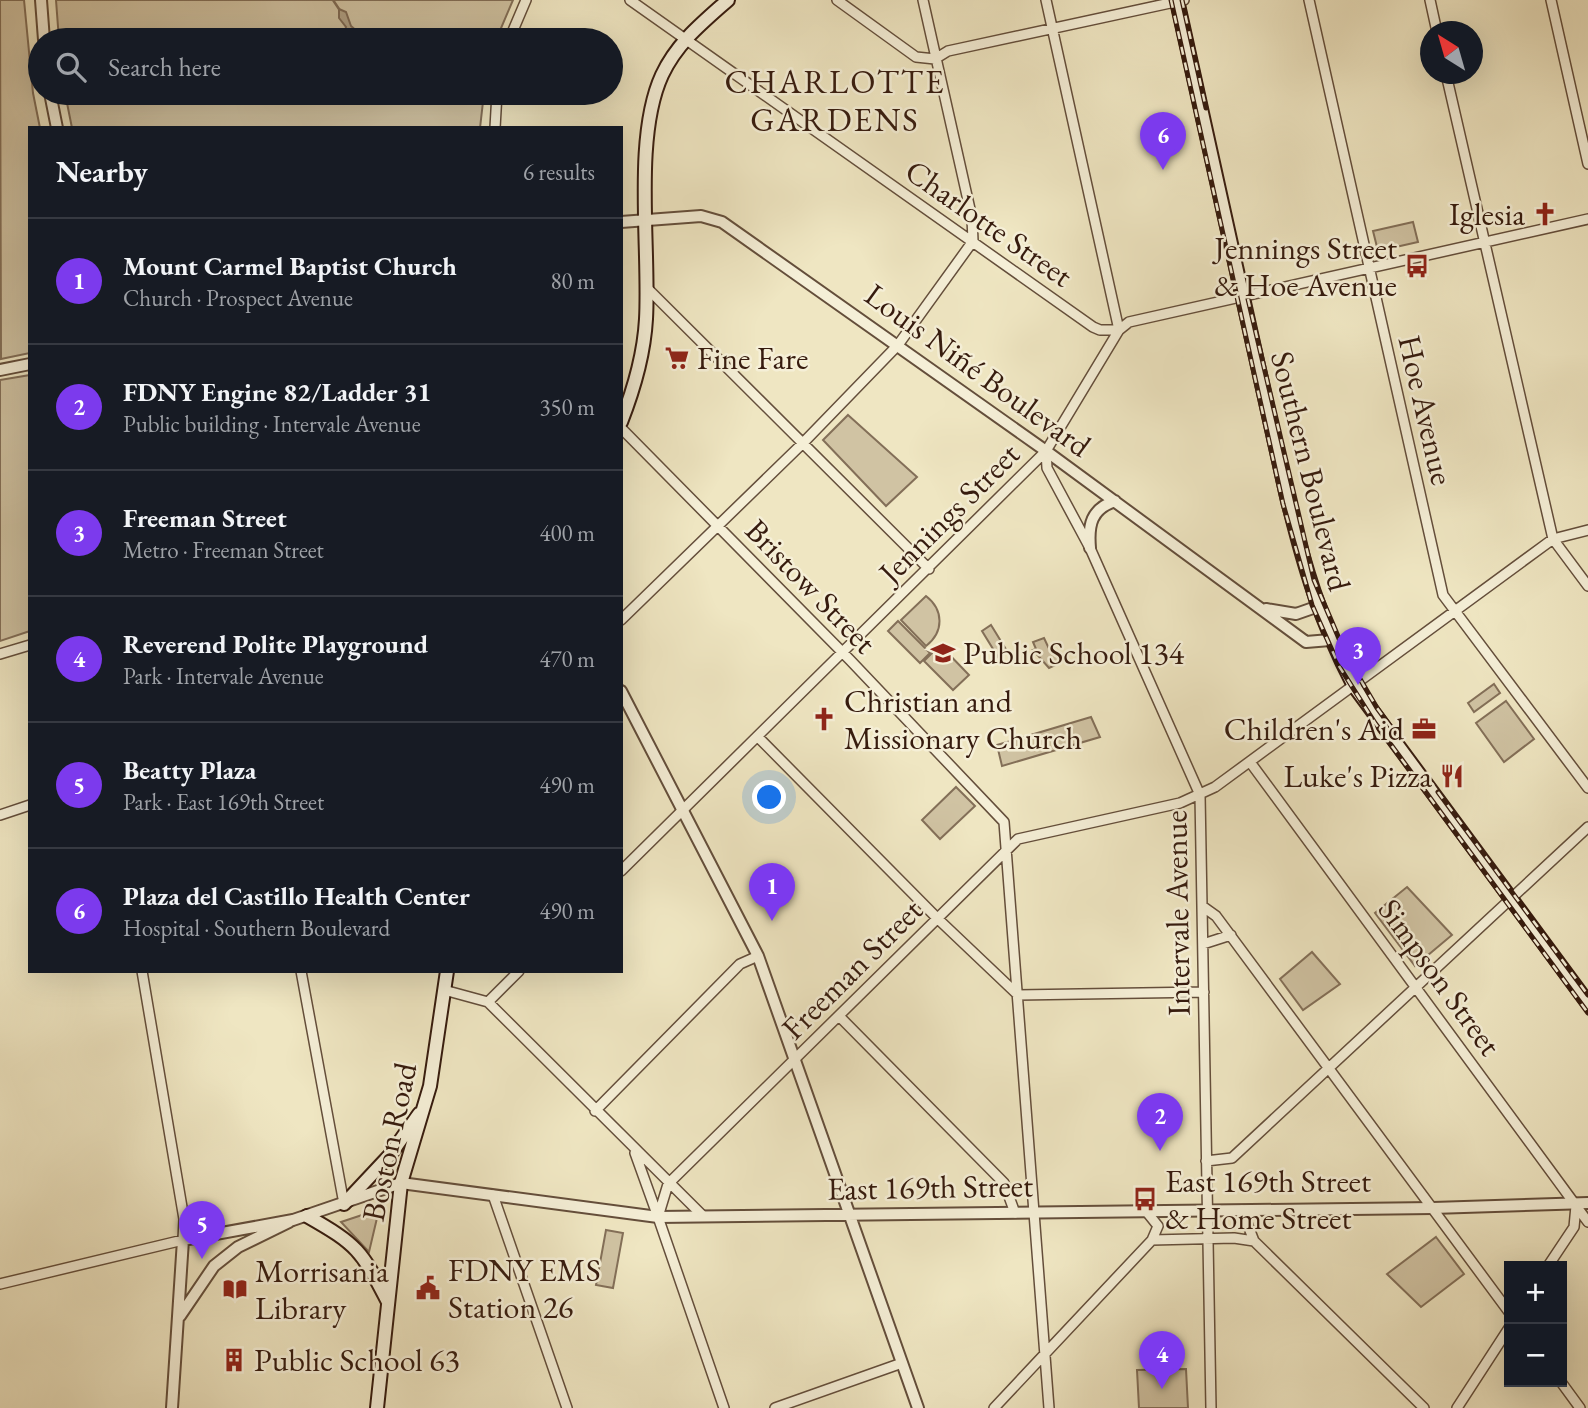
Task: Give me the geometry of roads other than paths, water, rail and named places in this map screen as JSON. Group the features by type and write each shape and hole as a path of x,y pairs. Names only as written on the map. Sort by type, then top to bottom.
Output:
{"main road":[{"path":"623,416 642,354 647,317 646,219 651,110 661,77 685,39 728,0"},
{"name":"Southern Boulevard","path":"1179,0 1286,492 1317,607 1330,640 1354,686 1588,1003"},
{"name":"Boston Road","path":"377,1408 401,1183 425,1105 447,973"},
{"path":"344,1204 390,1156 425,1105"},
{"path":"307,1216 335,1231 360,1251 388,1303"}],"street":[{"path":"41,0 43,28"},
{"path":"514,28 526,0"},
{"name":"Charlotte Street","path":"630,0 1093,327 1100,330 1119,330"},
{"path":"837,0 916,57 935,59 948,51 1179,0"},
{"path":"623,618 719,527 898,345 973,241 974,228 923,0"},
{"path":"1046,0 1119,330 1129,322 1588,219"},
{"name":"Hoe Avenue","path":"1309,0 1443,596 1588,788"},
{"path":"1430,0 1435,21"},
{"path":"1551,0 1588,163"},
{"path":"1448,84 1553,539 1588,586"},
{"path":"52,105 57,126"},
{"path":"495,126 496,105"},
{"name":"Louis Niñé Boulevard","path":"623,222 701,216 722,222 1046,451 1306,642 1330,640"},
{"path":"646,287 929,569"},
{"name":"Jennings Street","path":"623,869 1046,451 1119,330"},
{"path":"0,370 28,364"},
{"name":"Bristow Street","path":"623,430 843,653 1004,822 1049,1408"},
{"name":"Intervale Avenue","path":"1046,451 1047,468 1090,548 1200,795 1206,1211 1212,1408"},
{"path":"1090,548 1088,527 1093,515 1115,501"},
{"name":"Freeman Street","path":"668,1184 1008,848 1025,836 1180,803 1200,795 1250,762 1553,539 1588,530"},
{"name":"Louis Niñé Boulevard","path":"1264,609 1296,614 1317,607"},
{"path":"0,654 28,646"},
{"path":"623,695 758,956 918,1408"},
{"path":"758,737 938,919 1018,995 1204,992"},
{"name":"Simpson Street","path":"1250,762 1588,1222"},
{"path":"0,815 28,806"},
{"path":"1206,1161 1232,1158 1588,827"},
{"path":"1202,906 1216,916 1231,935 1504,1305"},
{"path":"1203,944 1231,935"},
{"path":"595,1111 740,964 758,956"},
{"path":"142,973 184,1219 172,1408"},
{"path":"301,973 344,1204"},
{"path":"488,1002 517,973"},
{"path":"444,990 488,1002 634,1151 703,1216"},
{"path":"839,1016 1004,1183 1015,1213"},
{"path":"634,1151 724,1408"},
{"name":"East 169th Street","path":"0,1284 183,1240 293,1220 401,1183 658,1217 1576,1206 1588,1203"},
{"path":"658,1217 668,1184"},
{"path":"493,1195 567,1408"},
{"path":"1551,1261 1574,1227 1576,1206"},
{"path":"1242,1210 1254,1241 1424,1408"},
{"path":"994,1408 1152,1240 1158,1226 1146,1211"},
{"name":"East 169th Street","path":"178,1318 214,1266 239,1247 293,1220"},
{"path":"1152,1240 1254,1241"},
{"path":"1457,1408 1504,1336"},
{"path":"775,1408 902,1363"},
{"path":"1565,1387 1580,1408"}],"waterway":[{"path":"333,0 339,9"}],"railway":[{"path":"1171,0 1283,504 1312,605 1339,666 1375,723 1588,1013"},
{"path":"1182,0 1206,108"},
{"path":"1248,299 1314,580 1346,655 1377,708 1399,738"},
{"path":"1438,792 1588,995"}],"place":[{"name":"Plaza del Castillo Health Center","path":"1163,170"},
{"name":"Iglesia","path":"1545,214"},
{"name":"Jennings Street & Hoe Avenue","path":"1417,266"},
{"name":"Fine Fare","path":"677,358"},
{"name":"Public School 134","path":"943,653"},
{"name":"Freeman Street","path":"1358,685"},
{"name":"Christian and Missionary Church","path":"824,719"},
{"name":"Children's Aid","path":"1424,729"},
{"name":"Luke's Pizza","path":"1452,776"},
{"name":"Mount Carmel Baptist Church","path":"772,921"},
{"name":"FDNY Engine 82/Ladder 31","path":"1160,1151"},
{"name":"East 169th Street & Home Street","path":"1145,1199"},
{"name":"Beatty Plaza","path":"202,1259"},
{"name":"FDNY EMS Station 26","path":"428,1288"},
{"name":"Morrisania Library","path":"235,1289"},
{"name":"Public School 63","path":"234,1360"},
{"name":"Reverend Polite Playground","path":"1162,1389"}],"district":[{"name":"CHARLOTTE GARDENS","path":"835,100"}]}
